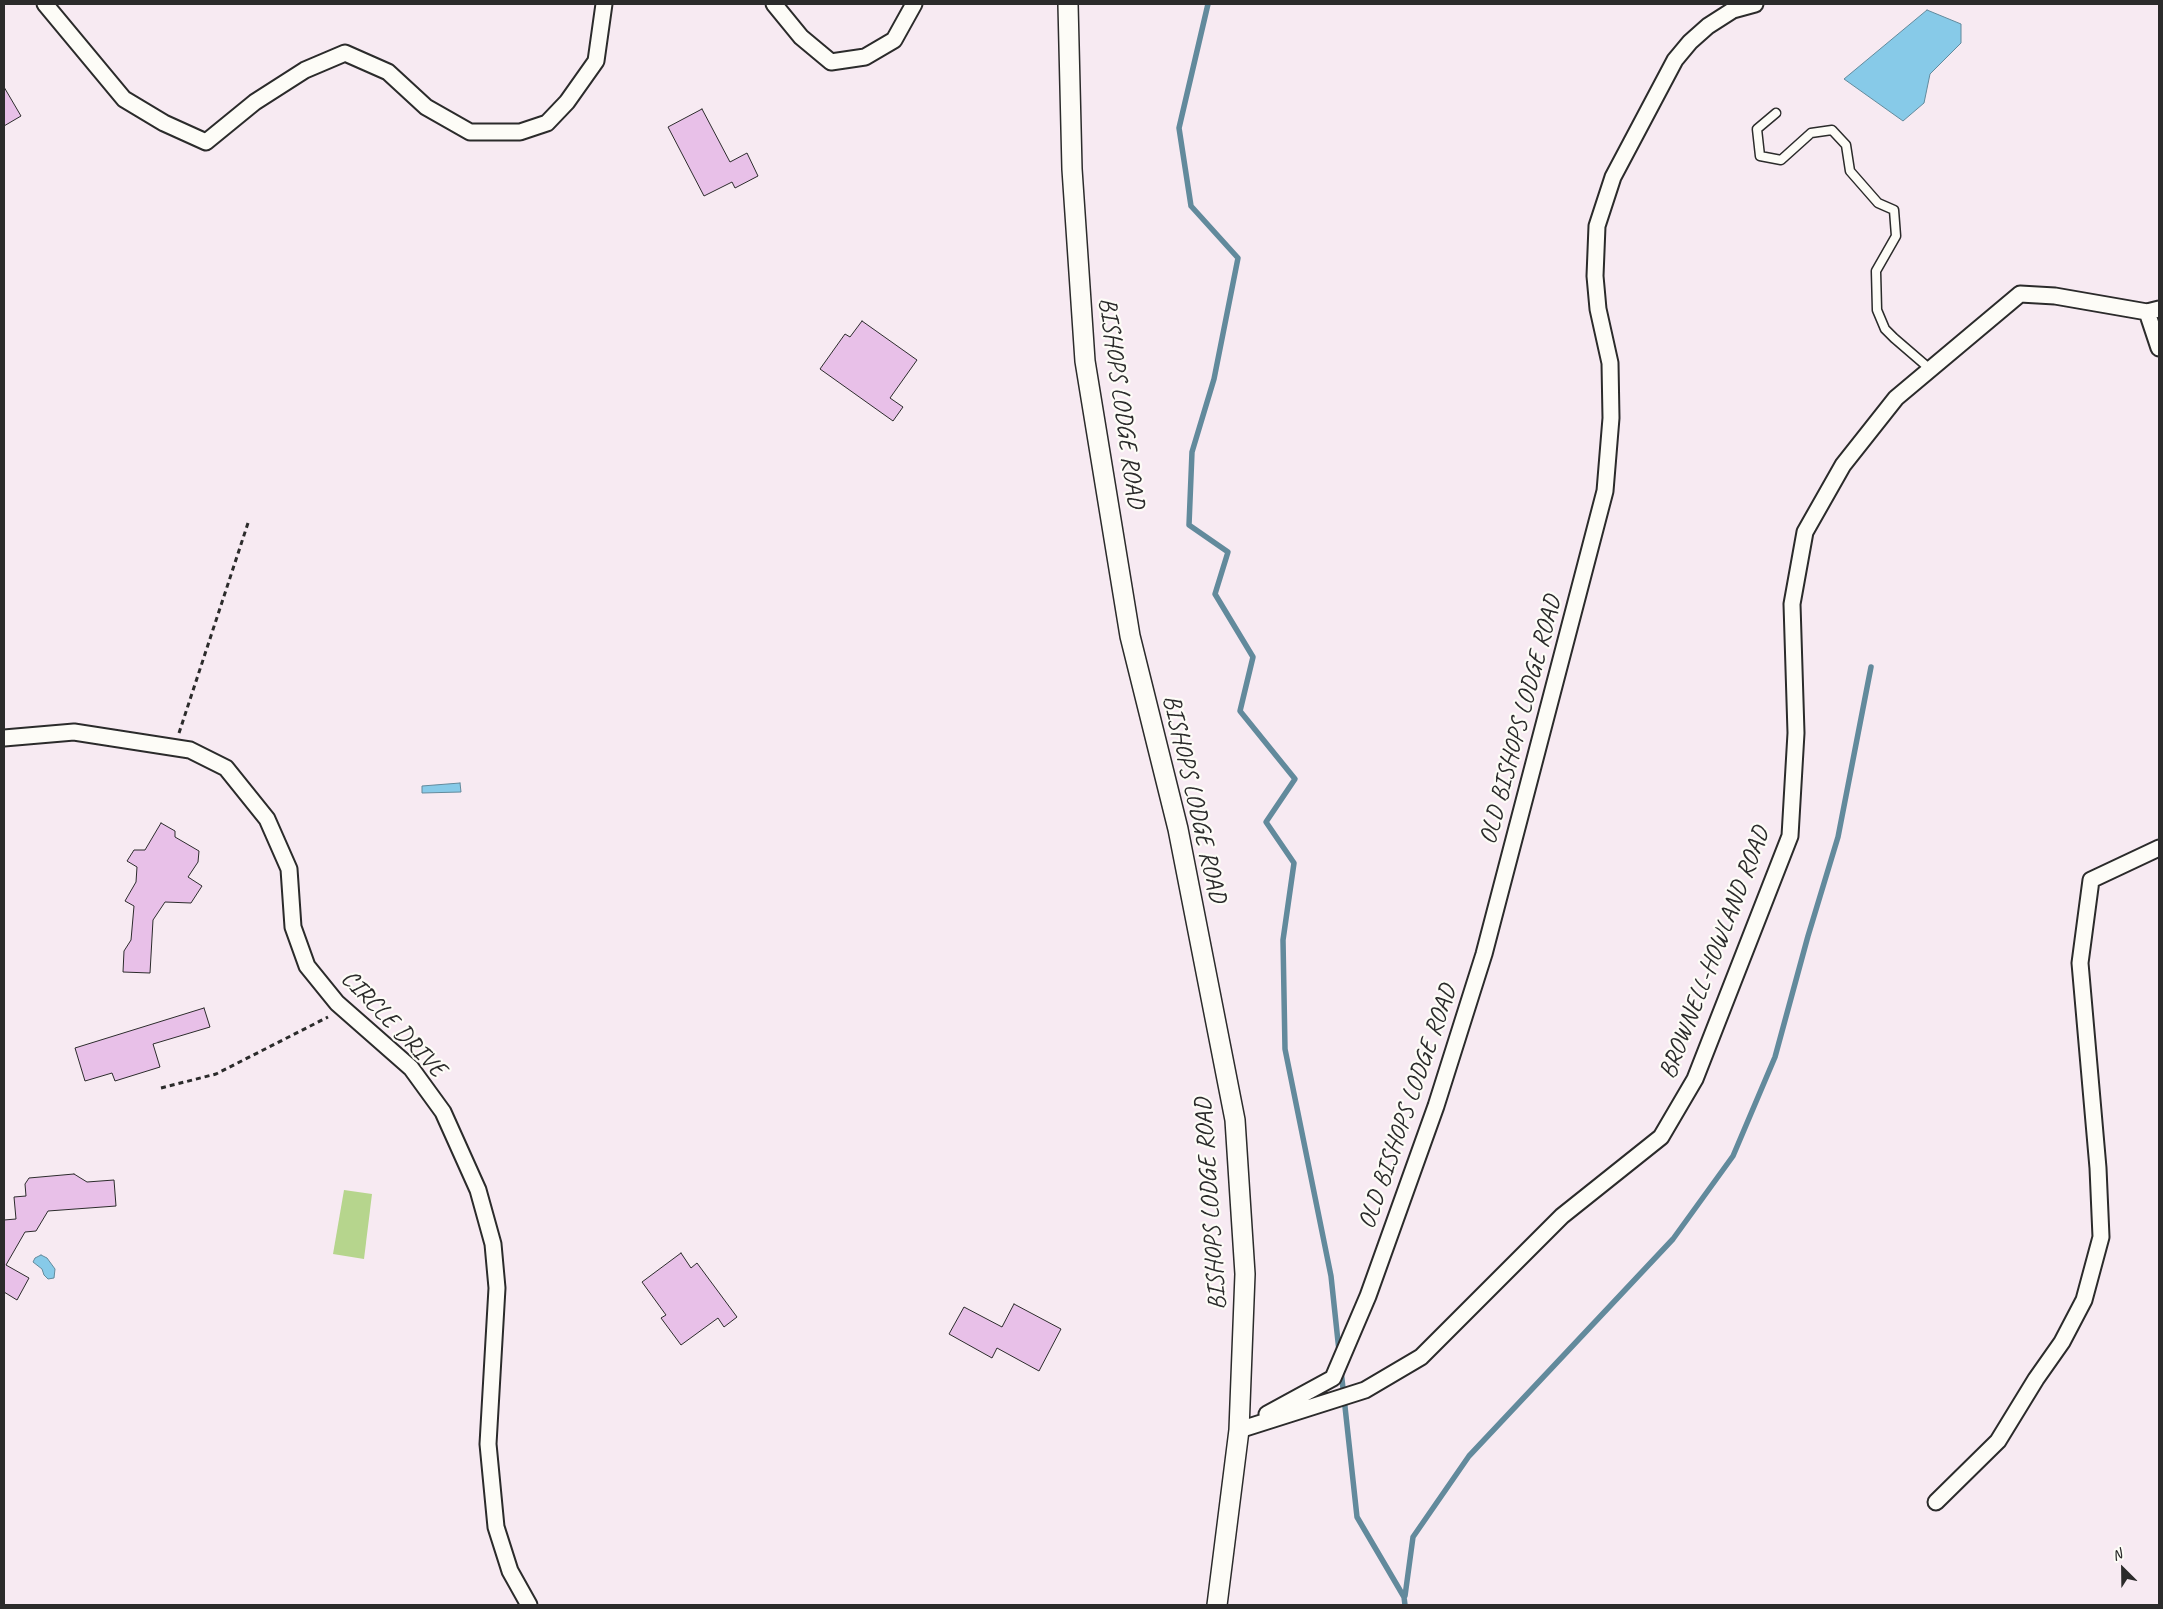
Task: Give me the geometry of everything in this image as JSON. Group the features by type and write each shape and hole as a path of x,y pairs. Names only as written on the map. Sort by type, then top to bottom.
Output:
{"street":[{"path":"45,4 124,99 164,123 206,142 255,102 305,70 345,53 388,72 426,107 470,132 520,132 547,123 567,102 596,61 604,4"},
{"path":"774,4 801,37 831,62 865,57 894,40 914,4"},
{"name":"BISHOPS LODGE ROAD","path":"1068,4 1072,169 1085,361 1130,636 1178,829 1235,1120 1245,1274 1239,1430 1217,1605"},
{"name":"OLD BISHOPS LODGE ROAD","path":"1239,1430 1333,1378 1368,1296 1436,1106 1484,954 1605,491 1611,418 1610,363 1598,309 1595,276 1597,226 1613,177 1675,60 1690,42 1708,26 1733,10 1755,4"},
{"name":"BROWNELL-HOWLAND ROAD","path":"1239,1430 1365,1390 1421,1357 1562,1216 1661,1137 1694,1079 1790,836 1796,733 1792,604 1805,532 1843,465 1896,398 2020,294 2055,296 2153,310 2159,348"},
{"name":"CIRCLE DRIVE","path":"4,738 74,732 190,750 226,768 267,819 289,869 293,926 307,966 344,1008 410,1068 442,1112 478,1190 493,1244 498,1288 488,1444 496,1527 510,1571 529,1605"},
{"path":"1936,1502 1998,1441 2036,1379 2062,1342 2084,1300 2101,1237 2098,1168 2080,963 2091,880 2159,848"}],"lane":[{"path":"1776,113 1757,129 1760,156 1781,160 1811,132 1832,130 1846,145 1850,171 1878,203 1894,210 1896,236 1876,271 1877,310 1885,329 1930,369"}],"path":[{"path":"172,747 182,726 249,520"},
{"path":"161,1088 216,1074 344,1008"}],"green space":[{"path":"344,1190 372,1194 364,1259 333,1254"}],"water":[{"path":"1927,10 1961,24 1961,43 1930,74 1924,103 1903,121 1844,79"},
{"path":"460,783 461,792 422,793 422,786"},
{"path":"41,1255 47,1258 55,1269 54,1278 48,1279 42,1269 33,1262 35,1258"}],"building":[{"path":"4,87 21,116 4,126"},
{"path":"702,109 730,162 747,153 758,176 735,188 732,182 704,196 668,127"},
{"path":"862,321 917,360 890,398 903,407 893,421 820,369 845,334 850,337"},
{"path":"161,823 175,831 175,837 199,851 198,862 188,877 202,886 191,903 165,902 153,920 150,973 123,972 124,951 131,940 134,906 125,901 136,882 137,867 127,861 134,850 145,850"},
{"path":"204,1008 210,1027 153,1044 160,1067 115,1081 112,1073 85,1081 75,1048"},
{"path":"74,1174 87,1182 114,1180 116,1206 48,1211 36,1231 25,1232 6,1265 29,1278 17,1300 4,1292 4,1220 16,1219 14,1197 26,1196 25,1184 29,1178"},
{"path":"681,1253 691,1268 697,1263 737,1317 724,1327 718,1318 681,1345 661,1318 666,1315 642,1282"},
{"path":"1014,1304 1061,1329 1039,1371 997,1348 992,1358 949,1334 964,1307 1002,1327"}],"waterway":[{"path":"1208,4 1179,128 1191,206 1238,258 1214,379 1192,452 1189,525 1228,552 1215,594 1253,657 1240,711 1295,779 1266,822 1294,863 1283,940 1285,1049 1331,1276 1339,1351"},
{"path":"1405,1596 1413,1537 1469,1456 1673,1239 1733,1156 1775,1057 1808,936 1838,837 1871,667"},
{"path":"1341,1370 1357,1517 1404,1597 1405,1605"}]}
